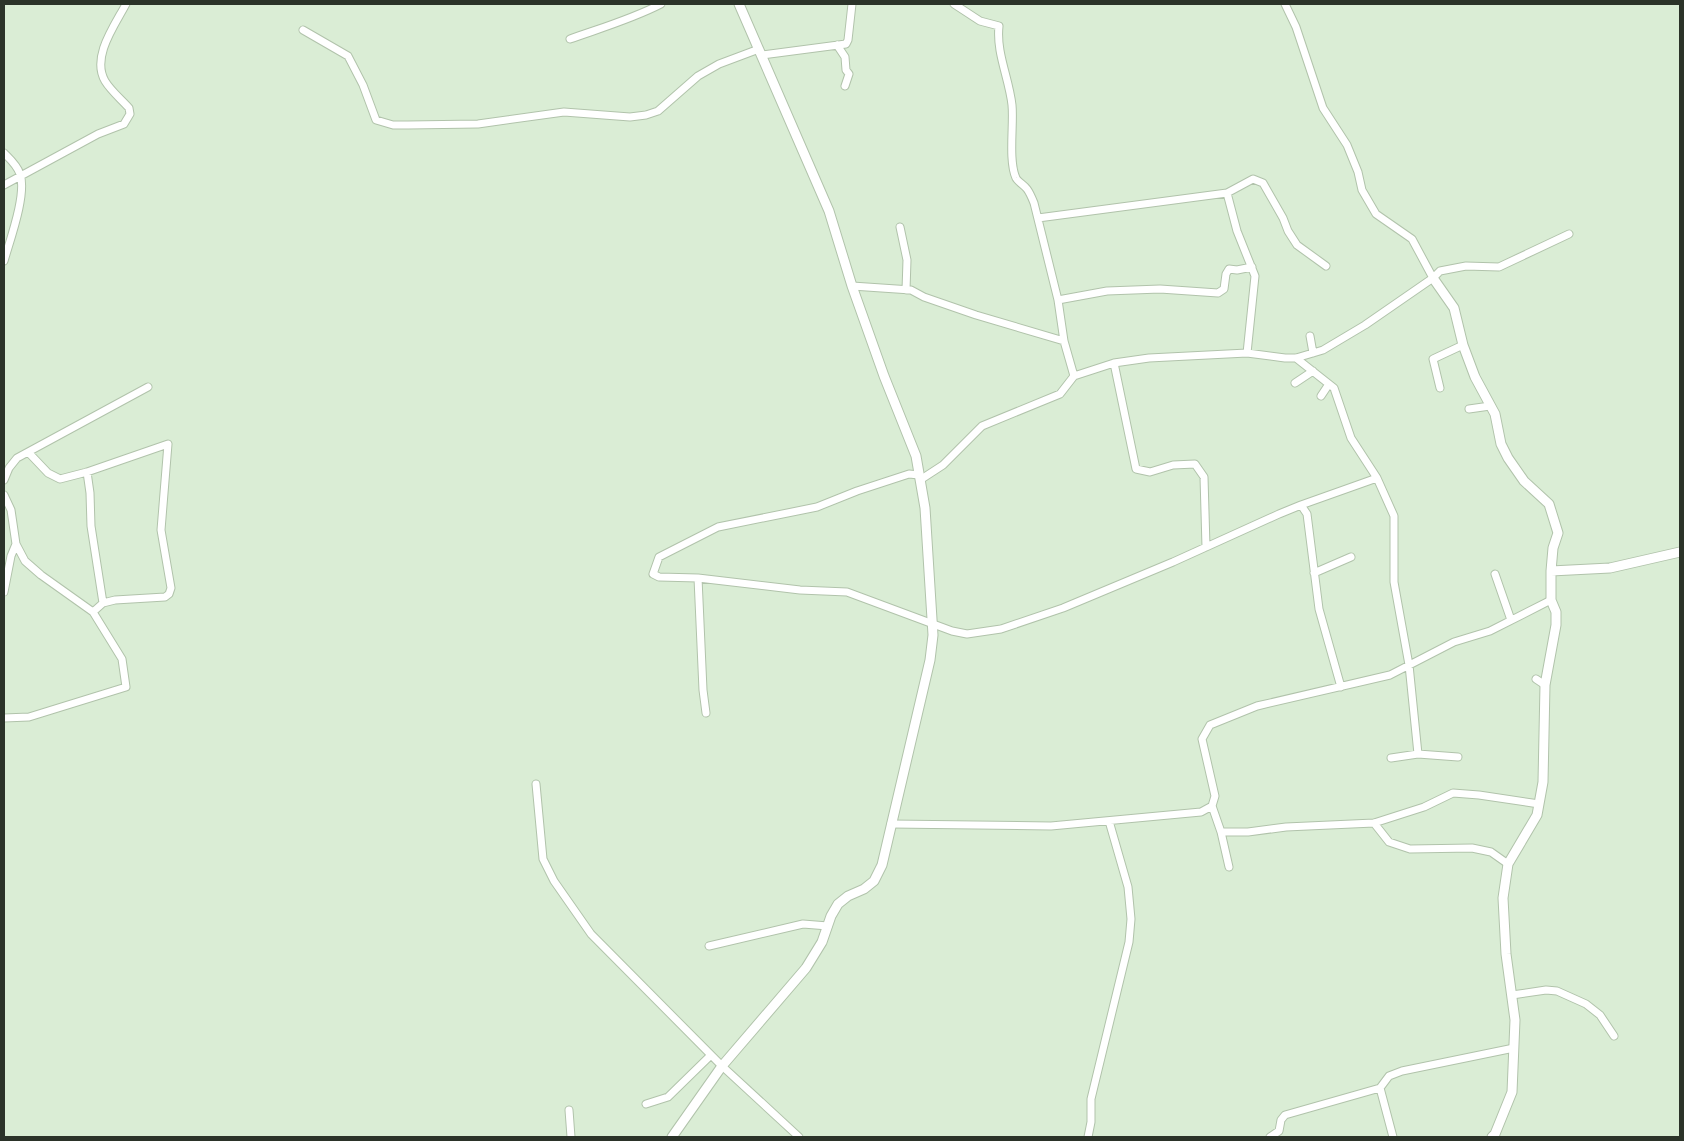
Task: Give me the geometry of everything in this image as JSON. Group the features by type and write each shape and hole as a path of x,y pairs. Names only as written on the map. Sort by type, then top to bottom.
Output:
{"street":[{"path":"4,185 98,134 124,124 128,120 129,108 105,81 101,61 103,49 126,4"},
{"path":"570,39 646,12 661,4"},
{"path":"672,1137 722,1066 806,968 822,942 838,904 874,881 882,866 930,660 933,635 925,508 916,456 884,376 852,286 829,210 739,4"},
{"path":"303,30 348,56 363,85 376,120 393,125 478,124 564,112 630,117 658,111 698,76 719,64 761,52 846,44 852,4"},
{"path":"954,4 980,21 999,26 998,38 1001,58 1008,77 1012,106 1011,129 1016,178 1028,190 1034,203 1058,300 1064,341 1074,376"},
{"path":"1285,4 1296,27 1323,108 1346,145 1358,172 1362,190 1376,214 1412,239 1454,308 1474,377 1495,414 1501,444 1524,482 1549,504 1558,533 1553,548 1551,571 1551,600 1556,612 1556,625 1545,685 1542,782 1539,804 1537,815 1508,864 1503,898 1506,954 1515,1020 1512,1092 1495,1134 1492,1137"},
{"path":"837,45 845,57 846,70 849,74 845,86"},
{"path":"4,153 16,166 21,175 21,199 4,261"},
{"path":"1038,218 1227,193 1253,178 1263,184 1297,244 1326,266"},
{"path":"1227,193 1236,231 1255,276 1247,353"},
{"path":"900,227 907,260 906,290"},
{"path":"1377,478 1301,505 1063,608 1001,629 967,634 952,631 848,592 800,590 698,578 659,577 653,574 659,557 718,527 817,507 857,491 909,474 919,477 943,465 982,426 1060,394 1074,376 1114,363 1150,358 1247,353 1296,358 1313,354 1324,350 1365,325 1434,278 1440,271 1466,266 1499,267 1570,234"},
{"path":"1058,300 1107,291 1160,289 1218,293 1224,289 1226,274 1229,269 1237,270 1252,266"},
{"path":"852,286 911,290 924,297 976,315 1064,341"},
{"path":"1310,336 1313,354"},
{"path":"1440,388 1433,360 1463,344"},
{"path":"1296,358 1334,388 1352,438 1377,478 1394,516 1394,582 1408,665 1418,754"},
{"path":"1114,363 1136,469 1150,472 1173,465 1195,464 1204,477 1206,547"},
{"path":"1295,383 1313,371"},
{"path":"1321,396 1329,384"},
{"path":"4,480 16,458 148,387"},
{"path":"1469,409 1490,406"},
{"path":"29,452 48,473 60,479 87,472 168,444 161,530 171,588 169,594 165,597 115,600 103,603 93,612"},
{"path":"87,472 91,526 103,603"},
{"path":"4,495 11,510 16,544 26,561 93,612 122,659 126,687 30,717 4,718"},
{"path":"1301,505 1307,514 1318,609 1341,687"},
{"path":"4,592 11,556 16,544"},
{"path":"1551,571 1610,568 1680,552"},
{"path":"1314,573 1351,557"},
{"path":"1495,574 1511,620"},
{"path":"698,578 703,690 706,713"},
{"path":"892,824 1051,826 1201,812 1212,806 1216,796 1202,739 1210,725 1257,706 1390,675 1454,642 1490,631 1551,600"},
{"path":"1536,679 1545,685"},
{"path":"1391,758 1418,754 1458,757"},
{"path":"536,784 542,859 554,881 591,934 722,1066 799,1137"},
{"path":"1221,832 1248,832 1286,827 1374,823 1424,807 1452,793 1539,804"},
{"path":"1212,806 1230,867"},
{"path":"1088,1137 1092,1099 1129,942 1132,919 1128,887 1109,821"},
{"path":"1374,823 1389,842 1410,850 1472,848 1491,852 1508,864"},
{"path":"709,946 803,924 828,926"},
{"path":"1512,995 1546,990 1557,991 1586,1004 1600,1015 1614,1036"},
{"path":"1270,1137 1279,1131 1281,1120 1285,1115 1380,1088 1389,1076 1402,1071 1514,1048"},
{"path":"646,1104 668,1097 711,1055"},
{"path":"1380,1088 1393,1137"},
{"path":"569,1110 571,1137"}]}
